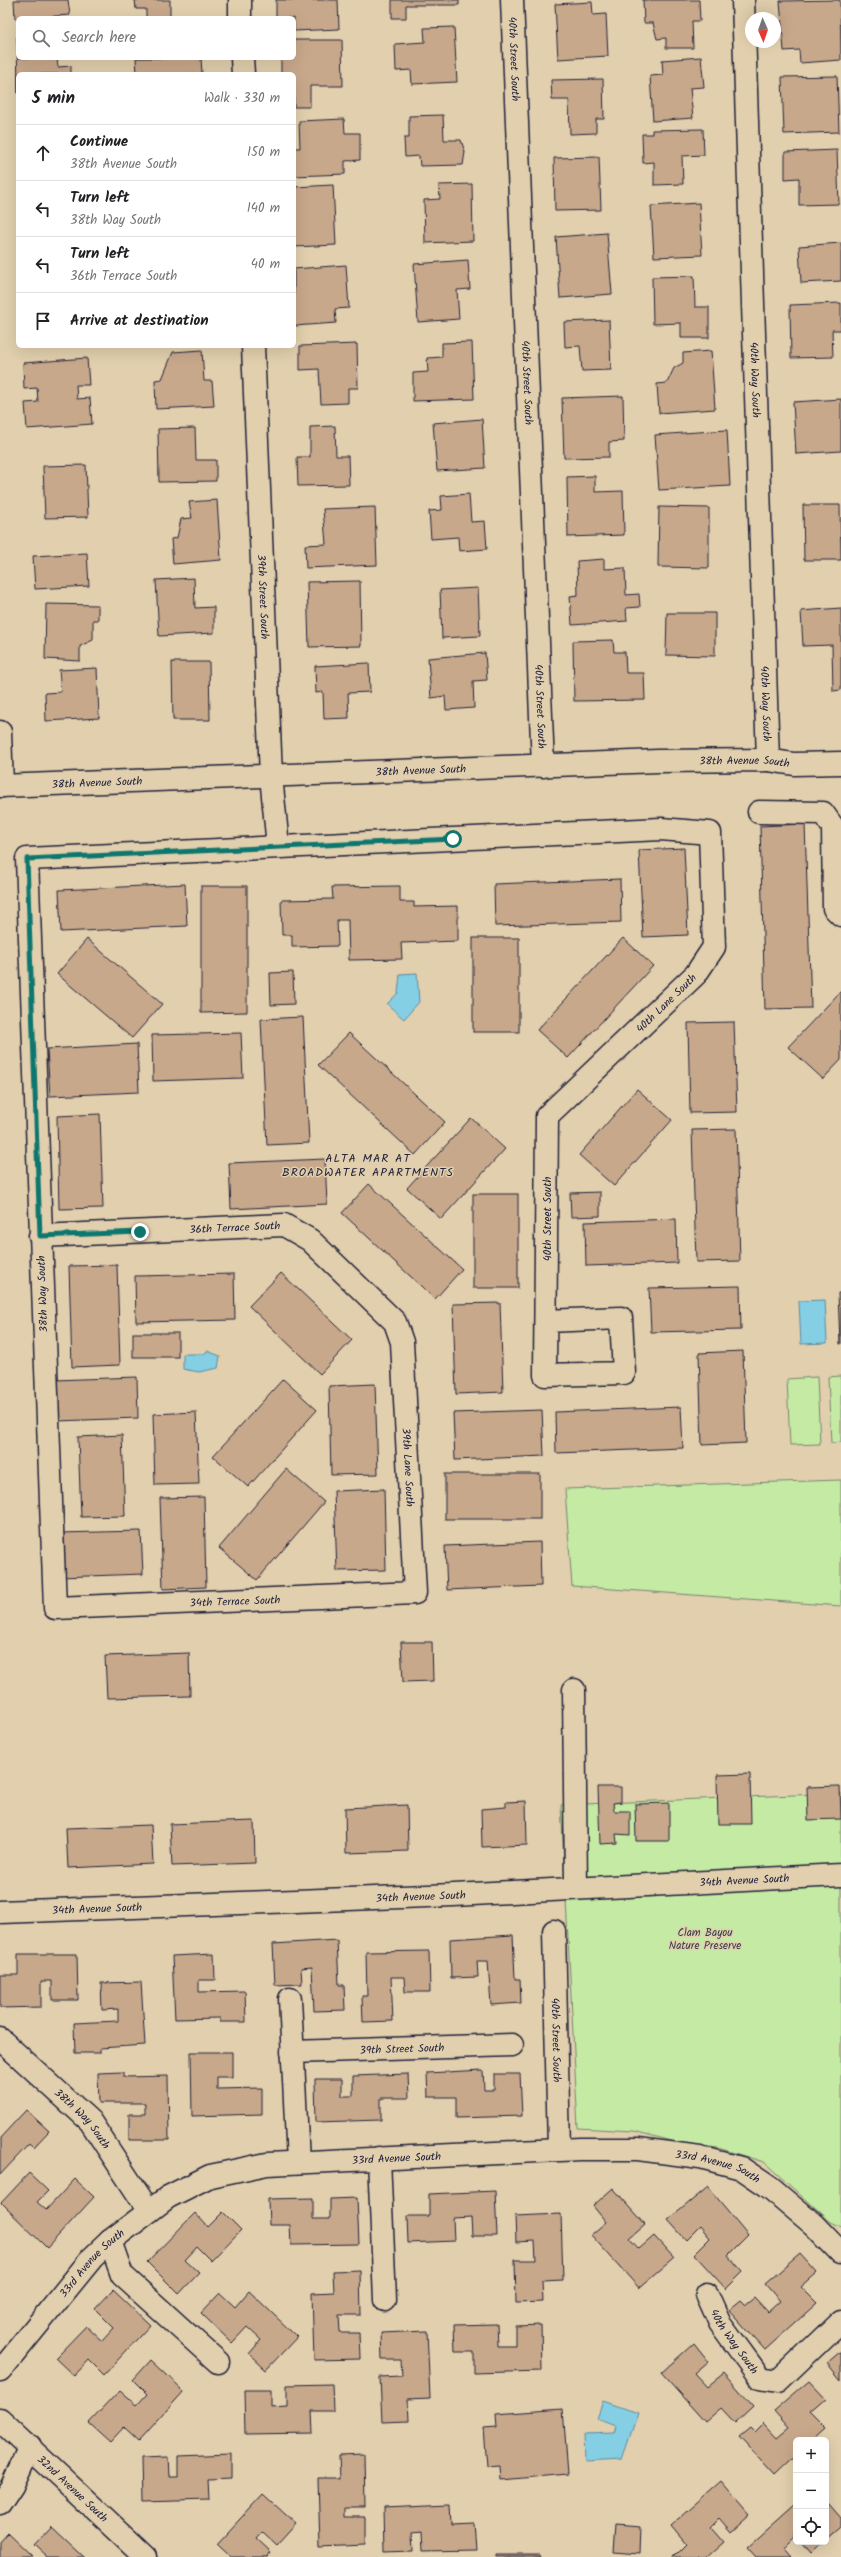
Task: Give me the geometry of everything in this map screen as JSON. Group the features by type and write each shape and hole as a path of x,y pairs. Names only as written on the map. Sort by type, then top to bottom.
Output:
{"street":[{"path":"240,0 240,16"},
{"name":"40th Street South","path":"512,0 543,766"},
{"name":"40th Way South","path":"743,0 768,760"},
{"path":"242,60 243,72"},
{"name":"39th Street South","path":"254,348 270,776 278,846"},
{"path":"0,732 1,786"},
{"name":"38th Avenue South","path":"1,786 543,766 768,760 794,764 841,764"},
{"path":"759,812 823,813 837,827 834,908 841,915"},
{"name":"40th Lane South","path":"278,846 661,829 710,833 714,947 696,974 547,1116"},
{"name":"38th Way South","path":"55,1608 27,859 278,846"},
{"name":"40th Street South","path":"546,1321 547,1116"},
{"name":"36th Terrace South","path":"40,1236 284,1225 310,1240 395,1322 402,1342"},
{"name":"39th Lane South","path":"402,1342 415,1593"},
{"name":"34th Terrace South","path":"55,1608 415,1593"},
{"path":"574,1690 576,1887"},
{"name":"34th Avenue South","path":"0,1912 454,1895 576,1887 841,1875"},
{"name":"40th Street South","path":"554,1931 560,2149"},
{"path":"290,1999 298,2162"},
{"name":"38th Way South","path":"0,2038 90,2121 150,2211"},
{"name":"39th Street South","path":"292,2052 512,2045"},
{"name":"33rd Avenue South","path":"0,2371 92,2258 110,2241 168,2196 210,2176 267,2164 560,2149 638,2149 700,2157 741,2168 769,2187 814,2225 841,2253"},
{"path":"378,2158 385,2300"},
{"path":"110,2241 122,2275 218,2362"},
{"name":"40th Way South","path":"707,2294 720,2323 760,2378 778,2381 841,2321"},
{"name":"32nd Avenue South","path":"0,2420 30,2446 146,2557"},
{"path":"0,2504 12,2486 30,2446"}],"green space":[{"path":"841,1376 841,1442 831,1443 828,1377"},
{"path":"817,1377 820,1444 790,1445 787,1379"},
{"path":"841,1480 841,1606 572,1586 565,1489"},
{"name":"Clam Bayou Nature Preserve","path":"841,1793 841,2227 830,2222 764,2162 718,2148 684,2144 634,2131 578,2128 561,1805"}],"water":[{"path":"417,973 419,1002 404,1019 387,1004 398,993 400,974"},
{"path":"825,1300 827,1343 801,1344 799,1301"},
{"path":"207,1351 220,1356 218,1368 199,1372 183,1369 183,1354 204,1354"},
{"path":"603,2401 638,2413 622,2459 585,2461 584,2434 613,2433 615,2426 597,2419"}],"building":[{"path":"14,0 68,0 70,15 16,16 15,19"},
{"path":"135,0 170,0 170,16 146,16 146,9 136,9"},
{"path":"276,0 338,0 339,29 296,31 296,16 276,16"},
{"path":"392,0 459,0 459,5 406,5 406,18 392,18"},
{"path":"643,0 699,0 700,21 692,21 693,48 666,48 666,38 657,39 653,23 644,23"},
{"path":"840,0 841,60 800,63 799,50 784,51 780,1"},
{"path":"592,2 593,15 606,14 608,56 558,59 555,4"},
{"path":"454,27 457,82 412,84 411,70 396,71 395,44 425,42 424,28"},
{"path":"296,40 342,40 343,86 310,86 310,107 296,107 296,72 281,72 281,60 296,60"},
{"path":"701,57 704,87 690,88 693,118 653,121 650,76 663,75 662,60"},
{"path":"17,60 57,60 58,67 71,66 71,72 18,72"},
{"path":"136,60 201,60 202,72 137,72"},
{"path":"837,76 839,132 784,134 782,77"},
{"path":"603,79 604,119 596,119 596,133 570,134 569,100 552,100 551,80"},
{"path":"443,115 444,140 461,140 465,152 463,165 420,166 419,156 405,157 404,138 409,138 409,116"},
{"path":"344,119 345,133 360,133 360,160 345,161 345,174 296,176 296,148 300,148 299,121"},
{"path":"703,129 704,155 682,156 683,184 654,185 654,162 643,163 642,134 652,134 652,130"},
{"path":"837,150 839,204 799,205 799,178 785,179 785,152"},
{"path":"599,157 601,210 555,211 554,158"},
{"path":"472,184 473,241 425,243 424,200 440,199 439,185"},
{"path":"333,185 336,245 296,247 296,187"},
{"path":"699,203 702,255 654,257 651,206"},
{"path":"607,233 612,294 560,298 556,237"},
{"path":"841,243 841,281 801,283 799,246"},
{"path":"468,260 470,289 457,290 459,319 418,322 414,264"},
{"path":"346,265 349,308 335,309 336,323 296,326 296,269"},
{"path":"694,276 695,307 709,307 709,338 681,338 681,323 653,324 652,277"},
{"path":"841,303 841,330 832,330 833,357 791,358 790,305"},
{"path":"609,320 611,370 582,371 580,346 565,347 564,322"},
{"path":"472,342 474,399 413,401 413,373 428,372 427,358 442,357 442,343"},
{"path":"357,344 358,388 348,388 348,403 321,404 319,369 300,370 300,346"},
{"path":"202,350 204,381 212,381 214,406 156,409 155,380 162,379 173,352"},
{"path":"711,351 715,409 659,413 657,384 667,383 674,368 683,363 683,353"},
{"path":"87,358 89,385 76,385 77,399 90,398 92,424 27,429 25,403 38,402 37,388 24,389 23,363"},
{"path":"623,396 624,441 609,442 609,457 564,458 562,398"},
{"path":"841,399 841,451 796,454 793,402"},
{"path":"482,419 485,468 437,471 433,423"},
{"path":"335,426 336,456 348,456 349,485 298,486 297,457 310,457 310,427"},
{"path":"195,428 196,460 216,460 216,481 159,482 158,429"},
{"path":"727,430 730,486 659,490 655,435"},
{"path":"86,465 88,517 45,518 43,466"},
{"path":"595,476 595,492 623,491 624,535 568,537 567,477"},
{"path":"469,494 471,522 485,521 487,549 459,551 458,537 431,539 429,511 442,510 441,496"},
{"path":"217,500 221,560 173,564 171,539 177,538 181,519 192,518 189,502"},
{"path":"803,505 840,505 841,560 804,560"},
{"path":"375,507 377,565 306,568 305,545 326,544 323,509"},
{"path":"659,507 709,508 709,568 658,567"},
{"path":"87,553 89,586 35,589 33,556"},
{"path":"604,559 604,569 625,568 626,595 639,594 640,607 626,608 627,621 572,625 570,596 578,595 577,561"},
{"path":"194,578 195,608 214,607 214,633 159,636 156,580"},
{"path":"360,581 361,646 309,647 307,582"},
{"path":"478,588 480,636 442,638 440,590"},
{"path":"46,604 98,605 98,620 93,620 93,640 80,646 80,661 45,659"},
{"path":"841,608 841,690 833,691 832,645 803,646 801,611"},
{"path":"667,613 715,613 715,656 666,655"},
{"path":"613,640 614,652 625,652 626,673 644,673 645,700 574,701 573,641"},
{"path":"485,653 487,680 473,681 474,708 446,710 445,696 431,698 428,658"},
{"path":"172,662 209,662 210,720 173,720"},
{"path":"369,663 370,692 348,693 349,718 324,719 323,692 316,693 315,666"},
{"path":"97,668 99,718 46,721 45,693 61,692 59,670"},
{"path":"805,824 811,1008 765,1009 760,826"},
{"path":"684,848 688,935 643,937 639,850"},
{"path":"620,879 621,922 495,926 494,884"},
{"path":"185,884 187,926 61,932 59,890"},
{"path":"201,886 247,886 247,1012 201,1013"},
{"path":"400,886 400,902 414,902 414,907 458,906 458,941 401,943 402,959 349,960 348,920 337,920 338,946 292,947 292,935 282,935 281,900 333,899 332,887"},
{"path":"473,938 519,938 519,1032 473,1032"},
{"path":"623,938 653,966 568,1058 537,1030"},
{"path":"87,939 162,1004 132,1038 57,974"},
{"path":"293,972 294,1004 271,1005 270,973"},
{"path":"841,991 841,1060 823,1079 788,1047"},
{"path":"303,1017 309,1143 267,1145 261,1019"},
{"path":"734,1022 737,1112 690,1113 688,1023"},
{"path":"241,1033 243,1078 153,1081 152,1035"},
{"path":"349,1033 445,1122 415,1155 318,1065"},
{"path":"137,1044 139,1092 50,1096 47,1049"},
{"path":"637,1089 672,1120 614,1186 579,1155"},
{"path":"100,1114 103,1208 59,1209 57,1116"},
{"path":"471,1118 505,1149 441,1219 407,1188"},
{"path":"736,1129 740,1261 696,1262 692,1130"},
{"path":"325,1159 327,1204 231,1209 229,1163"},
{"path":"369,1184 462,1269 435,1299 342,1213"},
{"path":"600,1192 600,1216 571,1217 570,1193"},
{"path":"473,1194 518,1194 518,1288 473,1288"},
{"path":"676,1219 677,1263 586,1266 585,1222"},
{"path":"117,1265 120,1365 72,1367 69,1266"},
{"path":"281,1273 352,1340 320,1374 249,1306"},
{"path":"234,1274 235,1320 136,1322 135,1276"},
{"path":"740,1286 741,1330 651,1332 649,1288"},
{"path":"838,1293 841,1293 841,1344 840,1344"},
{"path":"500,1303 503,1392 456,1394 453,1304"},
{"path":"133,1333 178,1333 178,1357 133,1357"},
{"path":"743,1351 746,1443 702,1445 699,1353"},
{"path":"137,1377 138,1418 57,1421 55,1380"},
{"path":"283,1379 317,1410 248,1487 213,1456"},
{"path":"375,1384 378,1474 331,1475 329,1386"},
{"path":"681,1407 683,1448 556,1453 555,1412"},
{"path":"542,1410 544,1456 455,1460 453,1413"},
{"path":"196,1412 199,1484 155,1485 153,1414"},
{"path":"122,1435 125,1516 81,1517 78,1437"},
{"path":"286,1469 324,1502 257,1580 219,1548"},
{"path":"445,1474 540,1474 540,1519 445,1519"},
{"path":"384,1489 386,1570 337,1571 334,1491"},
{"path":"204,1497 206,1587 163,1589 160,1498"},
{"path":"141,1531 143,1574 60,1577 59,1533"},
{"path":"540,1542 541,1586 447,1590 445,1546"},
{"path":"401,1642 432,1642 433,1681 403,1682"},
{"path":"189,1653 190,1696 107,1698 105,1656"},
{"path":"750,1774 751,1824 718,1824 717,1775"},
{"path":"840,1786 841,1819 808,1820 807,1787"},
{"path":"598,1787 621,1787 621,1802 613,1803 614,1811 630,1811 630,1835 616,1834 617,1843 600,1844"},
{"path":"526,1801 527,1845 482,1847 481,1809 506,1807 506,1802"},
{"path":"669,1803 669,1841 636,1841 635,1804"},
{"path":"407,1805 408,1851 346,1853 345,1808"},
{"path":"254,1821 255,1863 172,1866 170,1824"},
{"path":"151,1825 153,1864 68,1868 66,1828"},
{"path":"513,1935 515,1979 520,1979 521,2003 491,2005 488,1961 477,1961 478,1977 451,1978 450,1939"},
{"path":"337,1940 339,1985 344,1985 345,2010 314,2011 312,1967 301,1968 302,1984 275,1985 273,1944"},
{"path":"429,1951 430,1992 405,1992 404,1977 391,1977 393,2021 363,2022 362,1996 367,1996 366,1952"},
{"path":"18,1954 77,1954 78,2000 52,2000 52,1981 41,1981 41,2007 0,2008 0,1975 18,1975"},
{"path":"214,1954 215,1980 199,1980 199,1992 245,1991 246,2022 220,2022 220,2018 175,2019 172,1956"},
{"path":"141,1982 145,2045 100,2048 100,2053 75,2053 74,2023 118,2021 118,2009 102,2010 101,1983"},
{"path":"191,2052 232,2052 232,2077 217,2077 217,2089 262,2088 262,2114 192,2116"},
{"path":"483,2070 484,2090 494,2090 494,2074 520,2074 522,2116 456,2118 456,2097 428,2097 427,2073"},
{"path":"124,2072 124,2077 168,2076 169,2140 129,2140 129,2114 145,2114 145,2103 99,2103 98,2073"},
{"path":"408,2074 409,2098 381,2098 381,2120 316,2122 315,2079 342,2079 342,2096 353,2096 353,2076"},
{"path":"26,2110 49,2131 33,2148 29,2144 0,2175 0,2138"},
{"path":"29,2173 48,2191 37,2202 46,2210 75,2179 94,2197 47,2248 1,2203"},
{"path":"708,2187 748,2235 728,2255 743,2272 726,2289 694,2254 710,2238 700,2226 686,2240 668,2220"},
{"path":"613,2188 645,2224 629,2238 639,2249 654,2236 674,2258 639,2288 591,2235 606,2222 593,2206"},
{"path":"495,2191 497,2236 472,2236 471,2217 453,2218 454,2241 408,2243 407,2216 429,2216 429,2194"},
{"path":"313,2198 313,2219 330,2219 330,2199 357,2198 359,2244 291,2245 290,2225 269,2225 268,2199"},
{"path":"223,2212 241,2230 211,2261 197,2247 185,2260 199,2273 179,2294 147,2262 195,2213 208,2227"},
{"path":"561,2214 563,2280 542,2281 543,2302 516,2303 515,2260 536,2260 535,2241 516,2242 515,2216"},
{"path":"800,2254 817,2273 801,2287 817,2303 765,2350 729,2310 740,2301 744,2305 754,2297 768,2312 780,2301 765,2284"},
{"path":"360,2270 361,2315 339,2315 340,2333 359,2333 360,2359 314,2360 312,2293 334,2292 333,2271"},
{"path":"113,2290 150,2325 104,2375 89,2360 74,2376 55,2358 86,2326 102,2341 114,2328 95,2309"},
{"path":"249,2291 297,2337 266,2370 249,2354 261,2340 247,2327 232,2343 201,2313 220,2293 235,2307"},
{"path":"497,2324 498,2346 515,2346 515,2326 541,2325 542,2371 474,2373 474,2352 455,2352 454,2325"},
{"path":"427,2331 430,2398 408,2399 409,2421 382,2422 380,2377 402,2376 401,2360 382,2360 381,2333"},
{"path":"694,2343 709,2362 695,2374 707,2387 724,2373 753,2406 735,2423 721,2408 705,2422 661,2373"},
{"path":"841,2351 841,2380 827,2363"},
{"path":"151,2360 184,2391 139,2441 124,2427 110,2442 89,2423 120,2390 137,2405 147,2394 133,2380"},
{"path":"809,2381 826,2399 810,2413 826,2429 817,2437 793,2437 793,2459 775,2476 739,2437 750,2428 754,2432 763,2423 777,2438 789,2428 774,2411"},
{"path":"332,2384 333,2411 312,2411 313,2433 245,2434 244,2390 271,2390 271,2408 287,2407 287,2385"},
{"path":"563,2409 568,2474 501,2480 500,2466 487,2467 484,2428 497,2427 496,2414"},
{"path":"231,2454 231,2478 208,2479 209,2500 142,2502 141,2458 168,2457 169,2477 178,2477 178,2456"},
{"path":"364,2454 365,2508 344,2508 344,2517 365,2517 365,2545 320,2547 318,2478 340,2478 339,2455"},
{"path":"721,2481 750,2515 731,2532 719,2518 711,2526 724,2541 706,2557 672,2557 685,2544 670,2526"},
{"path":"263,2494 296,2524 277,2545 262,2531 256,2538 271,2552 267,2557 231,2557 217,2544"},
{"path":"829,2504 841,2518 841,2526 829,2536"},
{"path":"450,2505 451,2526 474,2525 476,2550 422,2551 421,2530 412,2531 413,2551 384,2552 383,2508"},
{"path":"793,2507 793,2540 784,2549 791,2557 757,2557 748,2547"},
{"path":"616,2524 641,2526 640,2553 614,2551"},
{"path":"52,2526 84,2557 47,2557 34,2545"},
{"path":"7,2533 32,2557 0,2557 0,2541"},
{"path":"804,2545 820,2545 811,2553"},
{"path":"496,2555 540,2555 541,2557 496,2557"}],"district":[{"name":"ALTA MAR AT BROADWATER APARTMENTS","path":"368,1165"}],"route":[{"path":"140,1232 40,1236 27,859 278,846 453,839"}]}
